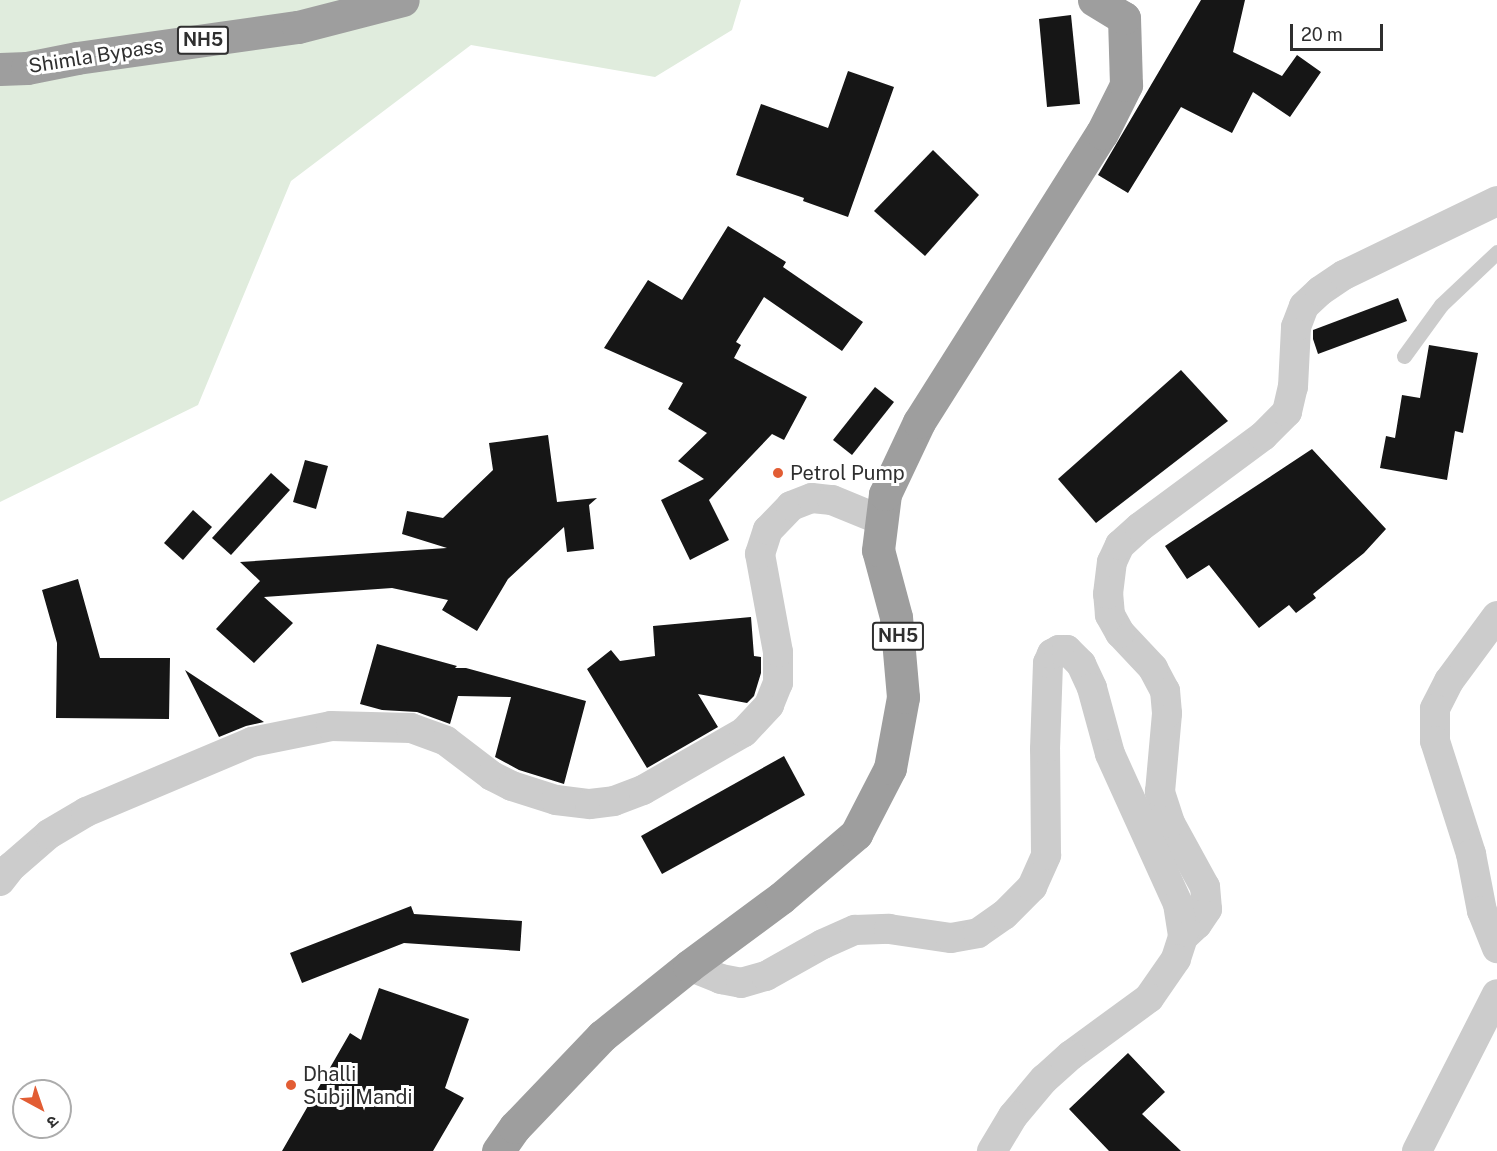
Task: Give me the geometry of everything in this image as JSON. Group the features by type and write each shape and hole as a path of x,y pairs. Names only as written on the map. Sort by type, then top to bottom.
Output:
{"highway":[{"name":"Shimla Bypass","path":"0,69 27,68 77,58 298,27 403,0"},
{"name":"NH5","path":"498,1151 515,1128 602,1036 689,966 781,898 856,834 890,768 903,697 896,617 878,550 885,494 919,422 1102,132 1126,85 1124,18 1094,0"}],"street":[{"path":"1183,937 1197,924 1207,909 1205,887 1170,823 1160,792 1167,712 1165,691 1153,668 1120,633 1110,615 1108,594 1112,562 1120,546 1140,527 1263,436 1287,412 1293,387 1296,327 1304,306 1320,291 1344,275 1497,201"},
{"path":"0,881 11,867 49,834 86,812 252,742 331,726 411,728 446,741 492,776 512,786 556,800 590,804 614,801 643,790 744,732 769,705 778,683 778,652 760,554 768,530 791,506 812,498 832,500 881,520"},
{"path":"1497,616 1449,681 1435,709 1435,741 1471,854 1482,911 1497,948"},
{"path":"689,966 721,979 741,983 766,976 823,944 855,930 889,929 951,938 978,933 1004,915 1032,887 1046,855 1046,680 1048,663 1052,654 1059,650 1066,650 1081,664 1092,688 1110,754 1178,904 1183,937 1176,959 1149,998 1071,1055 1044,1079 1013,1116 992,1151"},
{"path":"1417,1151 1497,994"}],"lane":[{"path":"1404,356 1441,305 1497,252"}],"green space":[{"path":"0,0 741,0 732,30 655,77 471,45 291,181 198,405 0,502"}],"building":[{"path":"1201,0 1245,0 1233,52 1282,76 1297,55 1321,72 1290,117 1253,92 1232,133 1181,107 1128,193 1098,175"},
{"path":"1071,15 1080,104 1047,107 1039,19"},
{"path":"848,71 894,87 848,217 803,201 804,198 736,175 761,104 828,128"},
{"path":"933,150 979,195 925,256 874,211"},
{"path":"728,226 786,262 783,267 863,322 842,351 764,297 736,342 741,345 734,358 807,397 784,440 772,434 709,500 729,540 690,560 661,500 704,479 678,461 707,433 668,409 683,383 604,348 648,280 682,300"},
{"path":"1398,298 1407,321 1318,354 1313,339 1313,330"},
{"path":"1429,345 1478,353 1463,433 1455,431 1447,480 1380,468 1386,436 1395,438 1402,395 1420,398"},
{"path":"1181,370 1228,421 1096,523 1058,479"},
{"path":"875,387 894,402 852,455 833,440"},
{"path":"548,435 557,502 597,498 589,505 594,549 567,552 564,527 508,579 477,631 442,610 448,600 392,588 264,597 293,623 254,663 216,629 260,581 240,562 447,548 402,534 407,511 443,518 493,470 489,443"},
{"path":"1312,449 1386,529 1364,553 1313,594 1316,598 1296,613 1289,605 1259,628 1209,565 1187,579 1165,546"},
{"path":"305,460 328,466 316,509 293,502"},
{"path":"271,473 290,490 231,555 212,538"},
{"path":"193,510 212,527 183,560 164,543"},
{"path":"78,579 100,658 170,658 169,719 56,718 57,643 42,590"},
{"path":"751,617 754,656 761,657 761,673 754,696 747,703 698,694 718,727 647,768 587,669 611,650 620,661 655,656 653,626"},
{"path":"377,644 457,666 455,668 466,668 586,701 564,784 519,770 495,757 511,697 458,696 450,724 417,712 382,710 360,704"},
{"path":"185,670 264,722 246,726 219,737"},
{"path":"784,756 805,795 662,874 641,836"},
{"path":"411,906 414,914 522,921 520,951 404,943 302,983 290,953"},
{"path":"379,988 469,1019 445,1088 464,1098 433,1151 282,1151 350,1033 361,1040"},
{"path":"1128,1053 1165,1092 1142,1114 1181,1151 1109,1151 1069,1109"}],"place":[{"name":"Petrol Pump","path":"778,473"},
{"name":"Dhalli Subji Mandi","path":"291,1085"}]}
